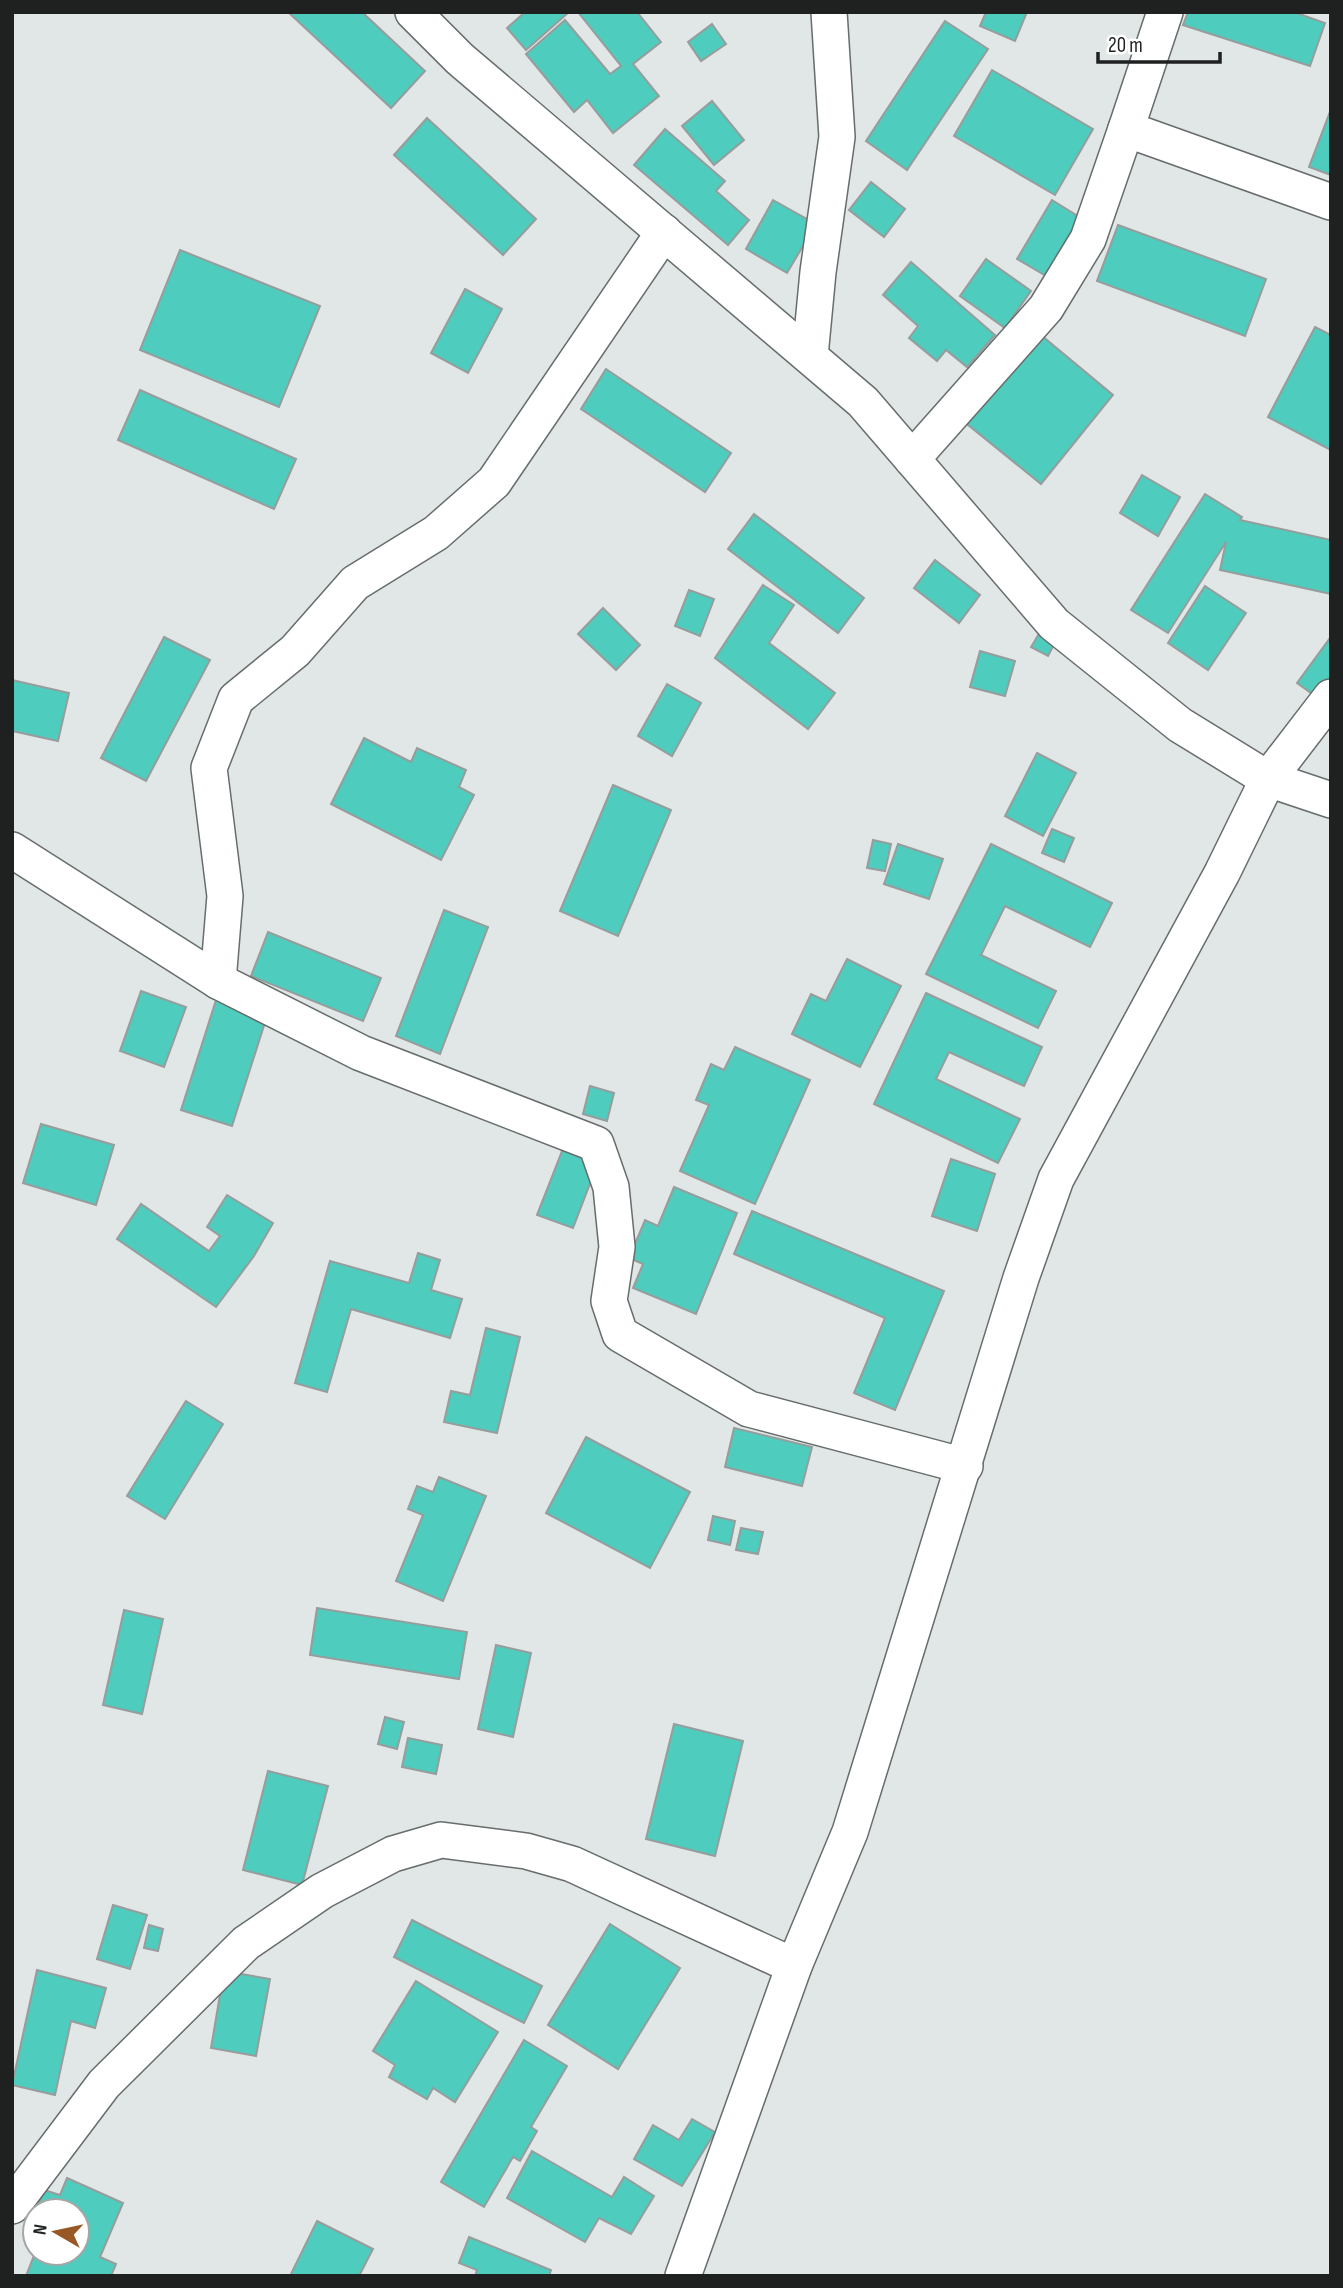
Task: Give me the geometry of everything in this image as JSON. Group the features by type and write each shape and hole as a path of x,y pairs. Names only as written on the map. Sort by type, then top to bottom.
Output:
{"street":[{"path":"413,12 460,59 863,402 1054,624 1180,725 1268,779 1331,800"},
{"path":"810,356 818,272 837,137 829,12"},
{"path":"912,459 1046,308 1088,239 1165,12"},
{"path":"1126,129 1331,202"},
{"path":"218,981 225,896 209,768 236,699 295,651 355,583 436,533 494,482 664,232"},
{"path":"683,2276 793,1966 850,1832 1021,1278 1056,1179 1222,873 1268,779 1331,697"},
{"path":"12,850 218,981 361,1054 596,1144 611,1187 617,1247 609,1301 620,1334 749,1409 965,1466"},
{"path":"12,2206 104,2084 246,1943 322,1891 393,1854 442,1840 526,1851 572,1864 793,1966"}],"building":[{"path":"288,12 362,12 425,71 391,108"},
{"path":"525,12 569,12 526,50 507,28"},
{"path":"578,12 637,12 661,42 633,64 659,96 613,133 587,100 574,112 526,54 565,20 610,74 621,66"},
{"path":"986,12 1027,12 1015,41 980,26"},
{"path":"1188,12 1294,12 1325,23 1310,66 1183,25"},
{"path":"945,21 988,49 907,170 866,141"},
{"path":"712,24 726,44 701,61 688,42"},
{"path":"992,70 1093,129 1055,195 954,136"},
{"path":"712,101 744,140 714,165 682,126"},
{"path":"1331,109 1331,175 1309,167"},
{"path":"427,118 536,219 503,255 394,155"},
{"path":"665,129 725,181 716,191 749,220 728,245 634,165"},
{"path":"871,182 905,209 884,237 849,210"},
{"path":"773,200 816,224 787,273 746,249"},
{"path":"1052,200 1081,218 1046,276 1017,259"},
{"path":"1118,225 1266,279 1245,336 1097,281"},
{"path":"180,250 320,306 279,407 140,350"},
{"path":"986,259 1031,291 1005,328 960,296"},
{"path":"911,262 995,335 967,367 946,350 937,361 909,338 918,326 883,295"},
{"path":"465,289 502,309 468,373 431,353"},
{"path":"1315,327 1331,335 1331,450 1268,417"},
{"path":"1035,330 1113,395 1041,484 962,420"},
{"path":"606,369 731,453 705,492 581,409"},
{"path":"140,390 296,459 274,509 118,440"},
{"path":"1142,475 1180,497 1158,536 1120,513"},
{"path":"1205,494 1242,517 1240,520 1331,540 1331,594 1220,570 1226,542 1168,633 1131,610"},
{"path":"754,514 864,598 838,633 728,549"},
{"path":"935,560 980,595 959,623 914,588"},
{"path":"763,585 794,605 769,643 835,693 808,729 715,658"},
{"path":"1205,586 1246,613 1208,670 1168,643"},
{"path":"689,590 714,599 700,636 675,626"},
{"path":"603,608 640,645 616,670 578,634"},
{"path":"1043,627 1059,635 1048,656 1031,647"},
{"path":"164,637 210,660 146,781 101,758"},
{"path":"1330,638 1331,680 1318,698 1297,683"},
{"path":"980,651 1015,661 1005,696 970,687"},
{"path":"12,680 69,693 58,741 12,731"},
{"path":"667,684 701,703 672,756 638,736"},
{"path":"364,738 411,762 417,748 466,770 459,787 474,795 441,860 331,804"},
{"path":"1037,753 1076,773 1043,836 1005,816"},
{"path":"613,785 671,810 618,936 560,911"},
{"path":"1052,829 1074,838 1064,862 1042,853"},
{"path":"873,840 891,844 885,871 867,868"},
{"path":"898,844 943,859 929,899 884,884"},
{"path":"991,844 1112,903 1090,947 1005,906 981,955 1056,991 1038,1028 926,974"},
{"path":"444,910 488,927 440,1054 396,1036"},
{"path":"268,932 381,978 363,1021 251,976"},
{"path":"847,959 901,986 860,1067 792,1034 811,994 826,1001"},
{"path":"141,991 186,1007 164,1067 120,1051"},
{"path":"926,993 1042,1047 1024,1086 949,1052 936,1079 1020,1119 998,1163 874,1104"},
{"path":"216,1000 267,1016 232,1126 181,1110"},
{"path":"735,1047 810,1080 755,1204 680,1171 709,1105 696,1100 711,1064 724,1070"},
{"path":"590,1086 614,1093 607,1121 583,1114"},
{"path":"41,1124 114,1145 96,1205 23,1183"},
{"path":"564,1146 599,1160 573,1228 537,1215"},
{"path":"951,1159 995,1174 977,1231 932,1216"},
{"path":"674,1187 737,1213 696,1314 633,1288 643,1264 629,1258 645,1220 658,1226"},
{"path":"227,1195 273,1223 254,1256 216,1307 117,1239 141,1204 209,1251 220,1236 207,1227"},
{"path":"752,1211 944,1291 895,1410 854,1393 885,1318 734,1254"},
{"path":"418,1253 440,1260 431,1290 462,1299 450,1338 351,1309 327,1392 295,1383 330,1261 409,1283"},
{"path":"486,1328 520,1337 497,1433 444,1422 451,1391 470,1395"},
{"path":"186,1401 223,1424 165,1519 127,1496"},
{"path":"734,1428 812,1447 802,1486 725,1467"},
{"path":"586,1437 690,1492 650,1568 546,1513"},
{"path":"439,1477 486,1496 443,1601 396,1581 423,1515 408,1509 417,1486 433,1492"},
{"path":"713,1516 735,1521 730,1545 708,1540"},
{"path":"741,1528 763,1532 758,1554 736,1550"},
{"path":"317,1608 467,1632 459,1679 310,1655"},
{"path":"124,1610 163,1619 142,1714 103,1705"},
{"path":"496,1645 531,1653 513,1737 478,1729"},
{"path":"385,1717 404,1722 397,1749 378,1744"},
{"path":"674,1724 743,1741 715,1856 646,1839"},
{"path":"408,1738 442,1745 436,1774 402,1767"},
{"path":"268,1771 328,1786 302,1885 243,1870"},
{"path":"113,1905 147,1915 130,1969 97,1959"},
{"path":"412,1920 542,1986 524,2023 394,1957"},
{"path":"610,1924 680,1968 618,2069 548,2025"},
{"path":"149,1925 163,1929 158,1951 144,1948"},
{"path":"37,1970 106,1988 95,2028 71,2021 55,2095 12,2085"},
{"path":"224,1971 270,1979 256,2056 211,2048"},
{"path":"416,1981 498,2032 455,2102 433,2088 427,2099 389,2077 395,2065 373,2051"},
{"path":"524,2040 567,2066 531,2127 537,2131 520,2161 513,2157 484,2207 441,2182"},
{"path":"692,2119 715,2132 682,2186 634,2159 653,2125 679,2140"},
{"path":"532,2151 612,2197 624,2177 654,2196 631,2234 599,2218 585,2242 507,2198"},
{"path":"67,2178 123,2203 100,2257 116,2264 111,2276 26,2276 30,2267 91,2267 91,2197 41,2197 44,2190 60,2195"},
{"path":"317,2221 373,2249 359,2276 290,2276"},
{"path":"469,2237 551,2270 549,2276 475,2276 477,2270 459,2263"}]}
